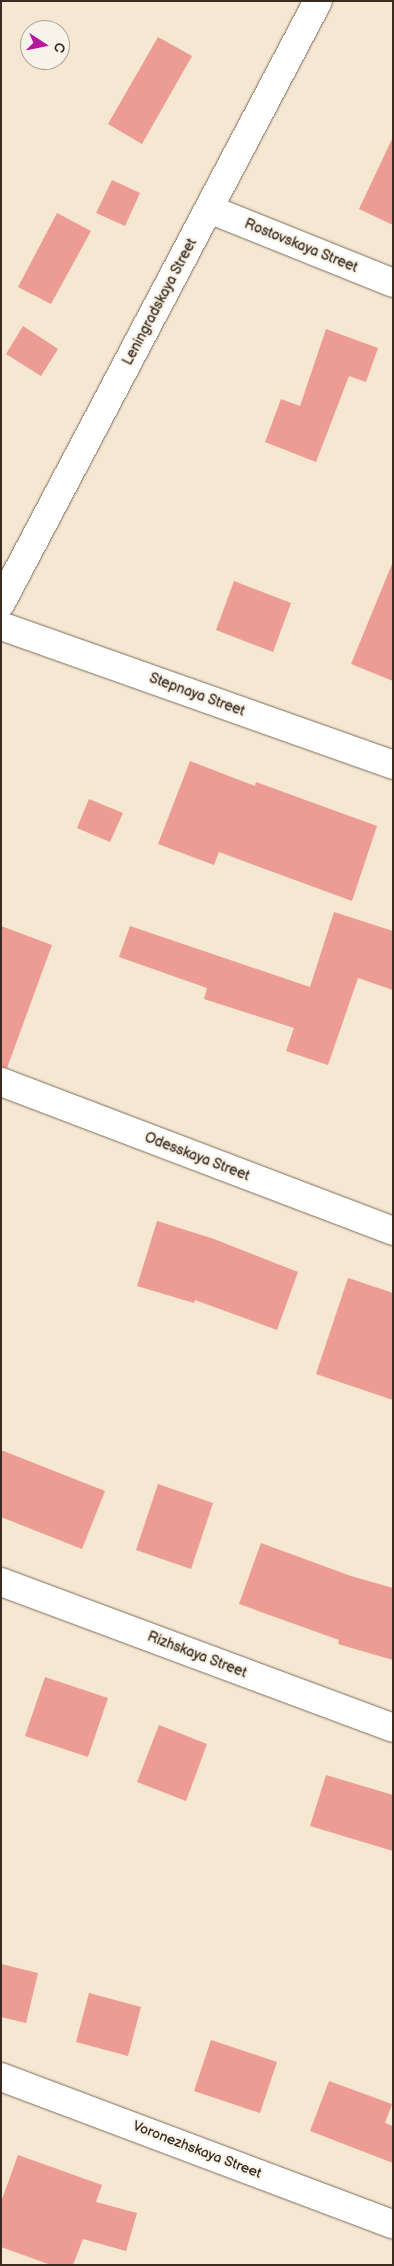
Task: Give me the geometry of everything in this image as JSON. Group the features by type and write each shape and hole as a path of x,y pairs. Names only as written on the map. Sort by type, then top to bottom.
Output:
{"street":[{"name":"Leningradskaya Street","path":"1,603 318,1"},
{"name":"Rostovskaya Street","path":"209,209 393,283"},
{"name":"Stepnaya Street","path":"1,626 393,765"},
{"name":"Odesskaya Street","path":"1,1082 393,1231"},
{"name":"Rizhskaya Street","path":"1,1582 393,1728"},
{"name":"Voronezhskaya Street","path":"1,2077 393,2224"}],"building":[{"path":"158,37 192,56 142,144 108,124"},
{"path":"393,137 393,225 359,209"},
{"path":"112,180 140,193 125,226 96,213"},
{"path":"57,213 91,231 51,304 18,287"},
{"path":"23,326 58,349 41,376 6,354"},
{"path":"326,329 378,348 366,382 349,376 316,462 265,442 281,399 300,406"},
{"path":"393,565 393,681 351,664"},
{"path":"234,581 291,603 273,652 216,630"},
{"path":"190,761 255,786 256,782 377,826 352,901 219,852 214,865 158,844"},
{"path":"89,799 123,813 110,842 77,828"},
{"path":"334,912 393,931 393,990 358,978 328,1065 286,1051 294,1028 204,999 207,988 119,957 130,926 310,987"},
{"path":"1,926 52,945 7,1068 1,1067"},
{"path":"157,1221 214,1239 298,1272 277,1330 195,1300 194,1303 137,1286"},
{"path":"348,1278 393,1293 393,1400 316,1374"},
{"path":"1,1450 105,1491 82,1549 1,1517"},
{"path":"158,1484 213,1503 191,1569 136,1550"},
{"path":"261,1543 351,1576 393,1588 393,1660 338,1644 339,1640 239,1604"},
{"path":"45,1677 108,1698 88,1757 25,1736"},
{"path":"159,1725 207,1744 186,1801 137,1782"},
{"path":"326,1775 393,1795 393,1851 310,1826"},
{"path":"1,1964 38,1973 26,2023 1,2017"},
{"path":"89,1993 141,2007 128,2056 76,2042"},
{"path":"211,2040 277,2062 260,2113 194,2091"},
{"path":"329,2081 392,2104 385,2123 393,2126 393,2163 310,2131"},
{"path":"18,2155 102,2185 96,2202 137,2213 126,2251 83,2239 73,2265 51,2265 1,2247 1,2202"}]}
